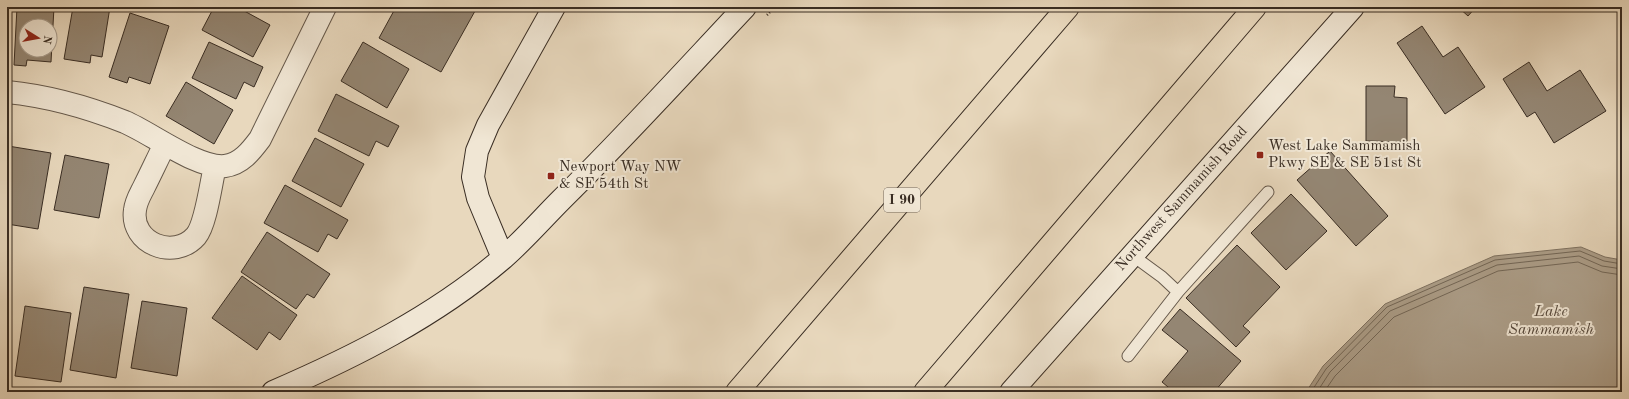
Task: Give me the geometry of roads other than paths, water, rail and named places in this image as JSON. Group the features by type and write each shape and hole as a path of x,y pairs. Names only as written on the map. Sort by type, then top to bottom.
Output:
{"highway":[{"name":"I 90","path":"737,392 1068,7"},
{"path":"925,392 1255,7"}],"street":[{"path":"7,92 40,96 90,109 127,123 201,162 215,166 226,166 240,161 250,152 260,139 325,7"},
{"path":"503,258 478,198 473,177 476,151 488,125 554,7"},
{"path":"273,392 330,367 410,324 470,284 503,258 585,176 745,7"},
{"name":"Northwest Sammamish Road","path":"1011,392 1353,7"},
{"path":"165,144 137,200 134,211 135,222 140,232 147,240 156,246 167,248 178,247 188,243 196,236 202,226 215,166"}],"lane":[{"path":"1128,356 1178,292 1268,192"},
{"path":"1132,255 1162,277 1178,292"}],"water":[{"name":"Lake Sammamish","path":"1581,247 1605,257 1622,260 1622,392 1306,392 1323,366 1385,304 1494,256"}],"place":[{"name":"West Lake Sammamish Pkwy SE & SE 51st St","path":"1260,155"},
{"name":"Newport Way NW & SE 54th St","path":"551,176"}]}
